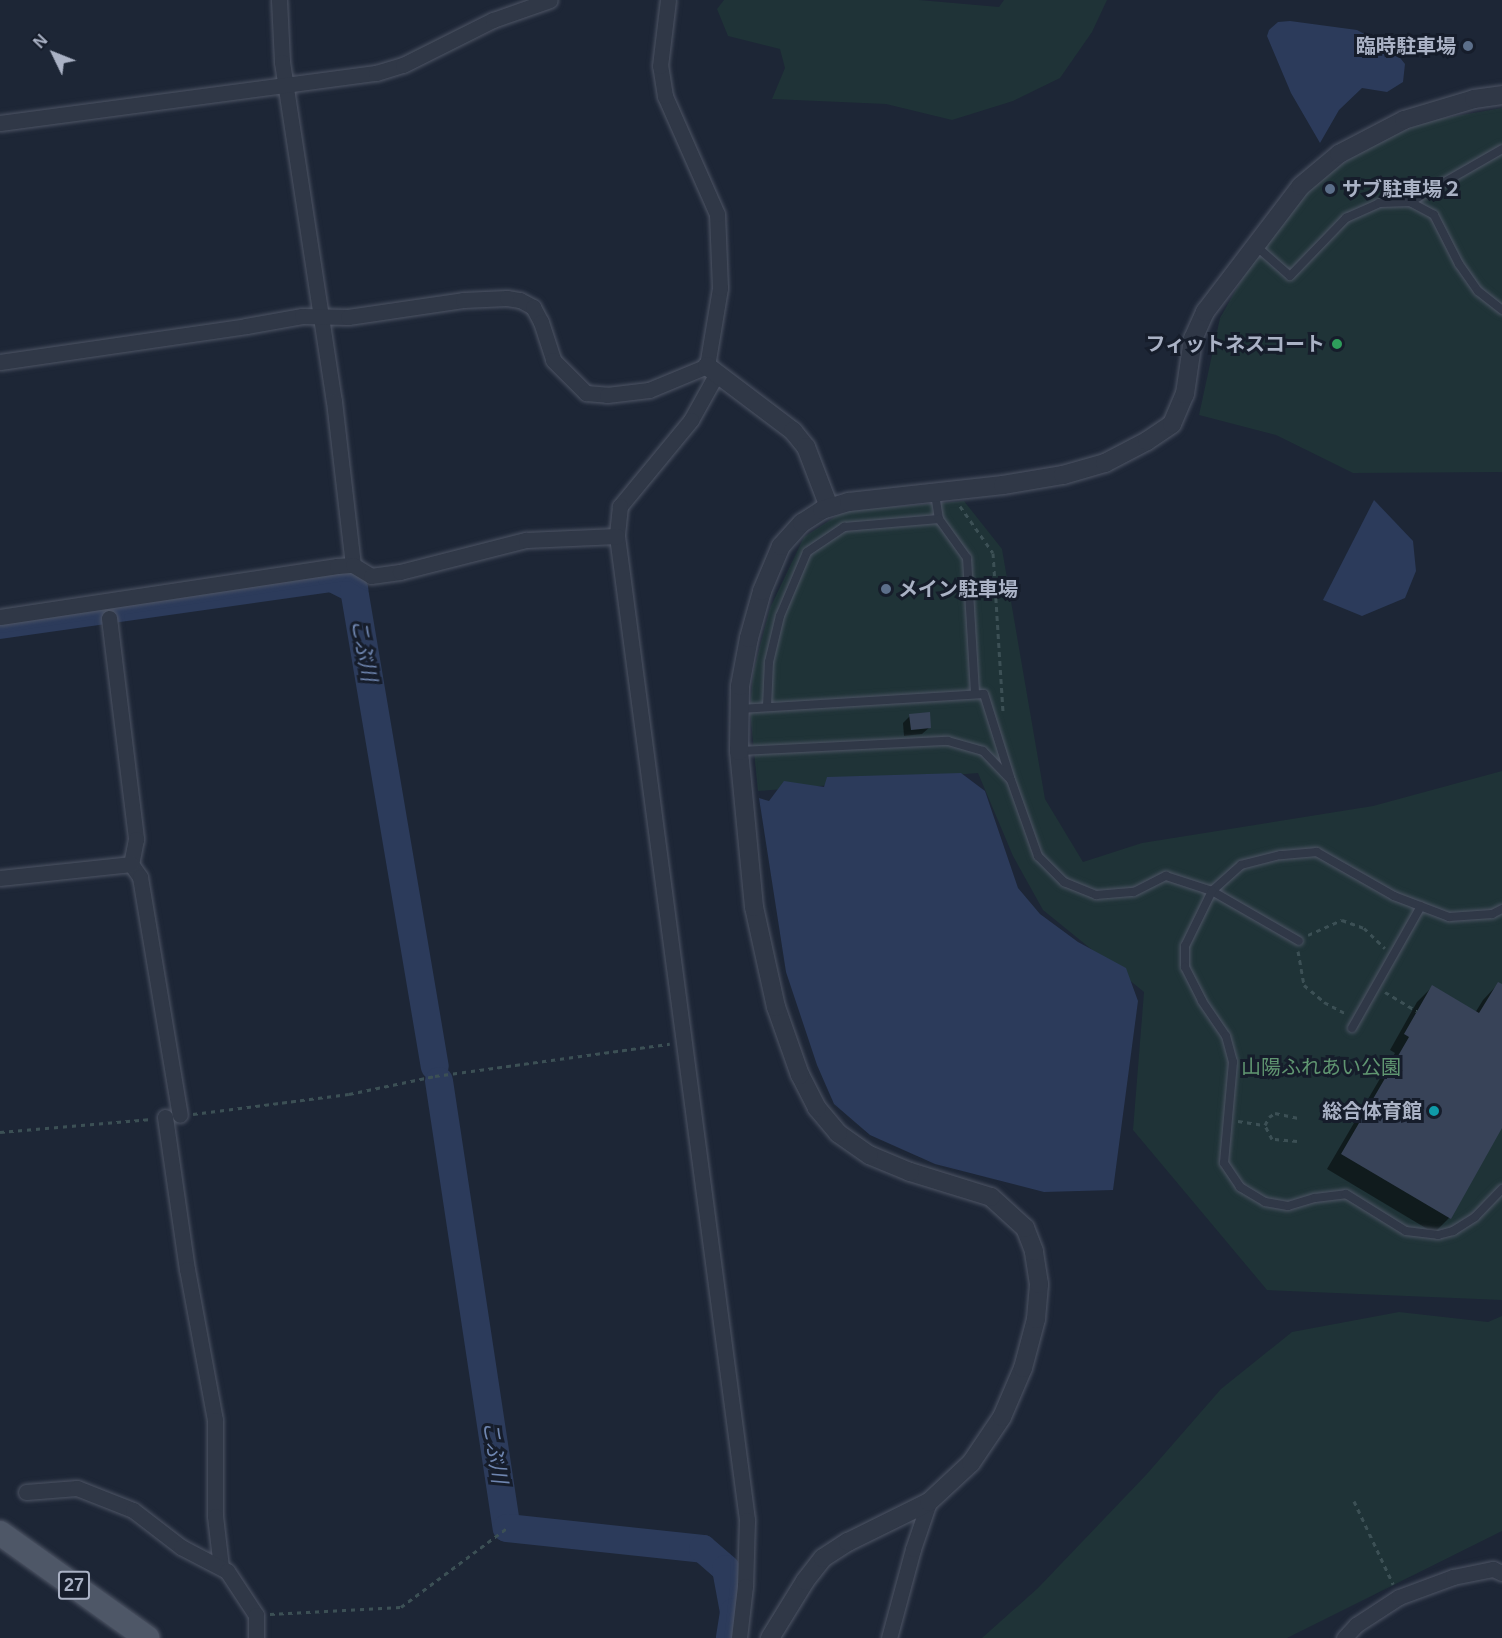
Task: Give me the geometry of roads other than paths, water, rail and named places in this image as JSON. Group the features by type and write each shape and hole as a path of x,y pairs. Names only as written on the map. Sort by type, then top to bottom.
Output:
{"main road":[{"name":"27","path":"0,1533 147,1638"}],"street":[{"path":"279,0 282,62 322,317 353,565"},
{"path":"0,123 376,73 403,65 493,20 550,0"},
{"path":"668,0 660,66 665,96 717,214 720,288 711,370 691,420 620,506 616,536 747,1520 745,1586 739,1638"},
{"path":"770,1638 805,1581 824,1558 848,1542 929,1502 971,1463 1002,1417 1023,1368 1036,1319 1039,1284 1034,1251 1025,1228 991,1197 910,1172 869,1155 838,1133 817,1108 800,1075 776,1007 753,907 739,751 740,686 749,638 762,591 781,546 802,523 829,507 849,502 1063,475 1105,463 1147,441 1172,424 1185,394 1192,339 1205,312 1301,186 1339,154 1404,120 1474,99 1502,95"},
{"path":"0,362 302,316 348,317 463,300 507,298 520,300 533,307 541,322 553,360 586,393 607,395 649,390 711,370"},
{"path":"711,370 793,431 806,447 829,507"},
{"path":"0,617 353,565 371,576 400,572 526,540 616,536"},
{"path":"109,618 136,839 131,864 140,877 172,1116 187,1269 215,1420 215,1516 221,1567"},
{"path":"0,878 131,864"},
{"path":"26,1492 78,1488 133,1510 181,1547 226,1571 256,1615 256,1638"},
{"path":"889,1638 913,1549 929,1502"},
{"path":"1344,1638 1356,1625 1399,1597 1453,1577 1493,1569 1502,1574"}],"lane":[{"path":"1410,202 1502,148"},
{"path":"1255,245 1290,276 1346,218 1379,203 1410,202 1434,214 1459,264 1478,291 1502,310"},
{"path":"934,492 939,519 967,558 975,694"},
{"path":"767,707 770,662 780,616 807,552 844,527 939,519"},
{"path":"740,709 984,694 1038,855 1064,882 1096,895 1134,892 1166,876 1212,891 1299,941"},
{"path":"739,751 948,741 983,752 1011,780"},
{"path":"1502,909 1492,914 1449,917 1394,896 1317,852 1280,855 1241,865 1212,891 1185,946 1185,968 1202,1001 1226,1036 1233,1062 1224,1163 1240,1187 1264,1202 1288,1206 1315,1198 1346,1194 1406,1231 1438,1235 1453,1231 1475,1217 1502,1189"},
{"path":"1352,1028 1421,906"}],"water":[{"path":"1290,21 1357,30 1393,49 1405,64 1403,82 1387,92 1362,88 1339,110 1320,143 1291,93 1267,36 1269,30 1278,22"},
{"path":"1374,500 1413,541 1416,571 1405,598 1362,616 1323,600"},
{"path":"961,773 985,791 1018,888 1040,914 1078,942 1126,968 1138,1001 1113,1190 1044,1192 935,1164 870,1135 834,1104 817,1065 786,972 759,798 769,801 784,781 824,787 827,777"}],"waterway":[{"name":"こぶ川","path":"0,625 332,578 354,589 435,1066"},
{"name":"こぶ川","path":"439,1081 507,1528 703,1549 726,1569 734,1612 730,1638"}],"place":[{"name":"臨時駐車場","path":"1468,46"},
{"name":"サブ駐車場２","path":"1330,189"},
{"name":"フィットネスコート","path":"1337,344"},
{"name":"メイン駐車場","path":"886,589"},
{"name":"総合体育館","path":"1434,1111"}],"park label":[{"name":"山陽ふれあい公園","path":"1321,1067"}]}
